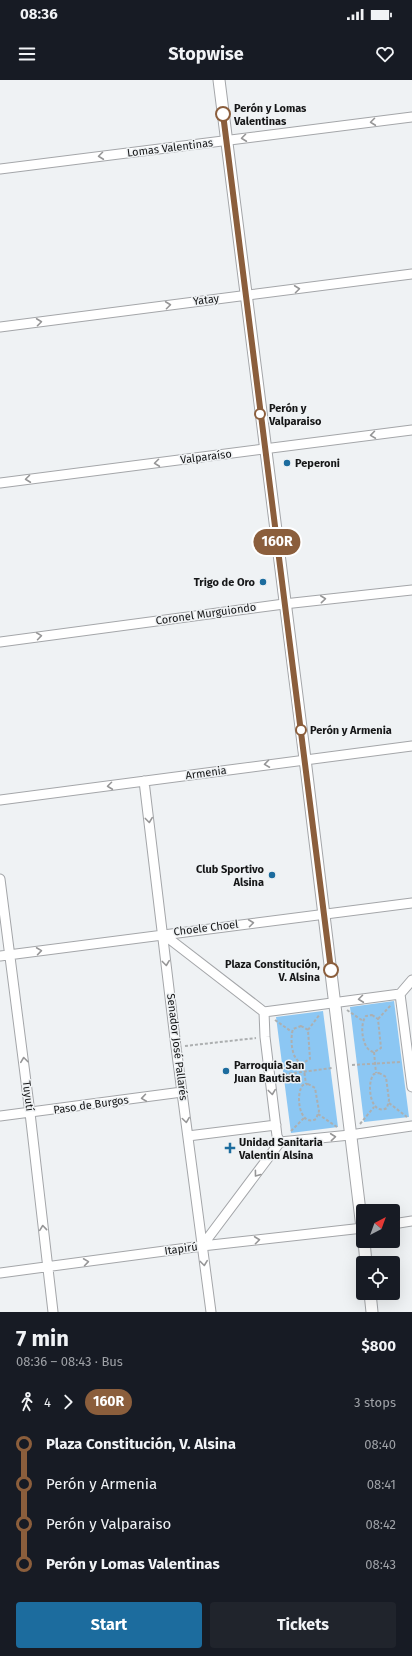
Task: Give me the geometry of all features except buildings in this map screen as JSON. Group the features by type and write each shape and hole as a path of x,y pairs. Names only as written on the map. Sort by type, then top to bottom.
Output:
{"street":[{"path":"219,80 284,604 305,759 323,913 331,1002 342,1067 359,1204"},
{"name":"Lomas Valentinas","path":"0,169 412,117"},
{"name":"Yatay","path":"0,327 412,274"},
{"name":"Valparaíso","path":"0,483 266,450 412,430"},
{"name":"Coronel Murguiondo","path":"0,642 284,604 412,590"},
{"name":"Armenia","path":"0,800 412,746"},
{"name":"Senador José Pallarés","path":"144,781 210,1312"},
{"name":"Tuyutí","path":"0,879 30,1113 53,1312"},
{"name":"Choele Choel","path":"0,956 323,913 412,903"},
{"path":"163,934 264,1012 400,994 412,980"},
{"path":"400,994 410,1062 412,1087"},
{"path":"264,1012 265,1037 276,1125 280,1142"},
{"name":"Paso de Burgos","path":"0,1116 182,1092"},
{"path":"188,1136 276,1125"},
{"path":"202,1246 280,1142 350,1135 412,1126"},
{"path":"400,1223 412,1221"},
{"name":"Itapirú","path":"0,1273 202,1246 356,1232"},
{"path":"371,1300 372,1312"}],"path":[{"path":"378,1019 400,994"},
{"path":"308,1030 331,1002"},
{"path":"264,1012 292,1032 295,1058 298,1062 303,1063 308,1061 311,1056 308,1030 304,1026 298,1026 292,1032"},
{"path":"369,1015 374,1015 378,1019 382,1045 379,1050 374,1052 369,1051 365,1047 363,1021 369,1015"},
{"path":"176,1047 265,1037"},
{"path":"374,1052 376,1073"},
{"path":"270,1076 375,1063 410,1062"},
{"path":"303,1063 306,1084"},
{"path":"318,1114 350,1135 374,1107 370,1081 372,1076 376,1073 382,1073 386,1077 389,1103 387,1108 382,1110 374,1107"},
{"path":"306,1084 311,1084 315,1088 318,1114 316,1119 311,1121 304,1118 299,1092 301,1087 306,1084"},
{"path":"389,1103 412,1121"},
{"path":"280,1142 304,1118"}],"shaded area":[{"path":"394,1001 409,1117 364,1122 350,1007"},
{"path":"323,1011 338,1127 291,1133 276,1017"}],"bus line":[{"name":"160R","path":"223,114 331,970"}],"place":[{"name":"Perón y Lomas Valentinas","path":"223,114"},
{"name":"Perón y Valparaiso","path":"260,414"},
{"name":"Peperoni","path":"287,463"},
{"name":"Trigo de Oro","path":"263,582"},
{"name":"Perón y Armenia","path":"301,730"},
{"name":"Club Sportivo Alsina","path":"272,875"},
{"name":"Plaza Constitución, V. Alsina","path":"331,970"},
{"name":"Parroquia San Juan Bautista","path":"226,1071"},
{"name":"Unidad Sanitaria Valentin Alsina","path":"230,1148"}]}
